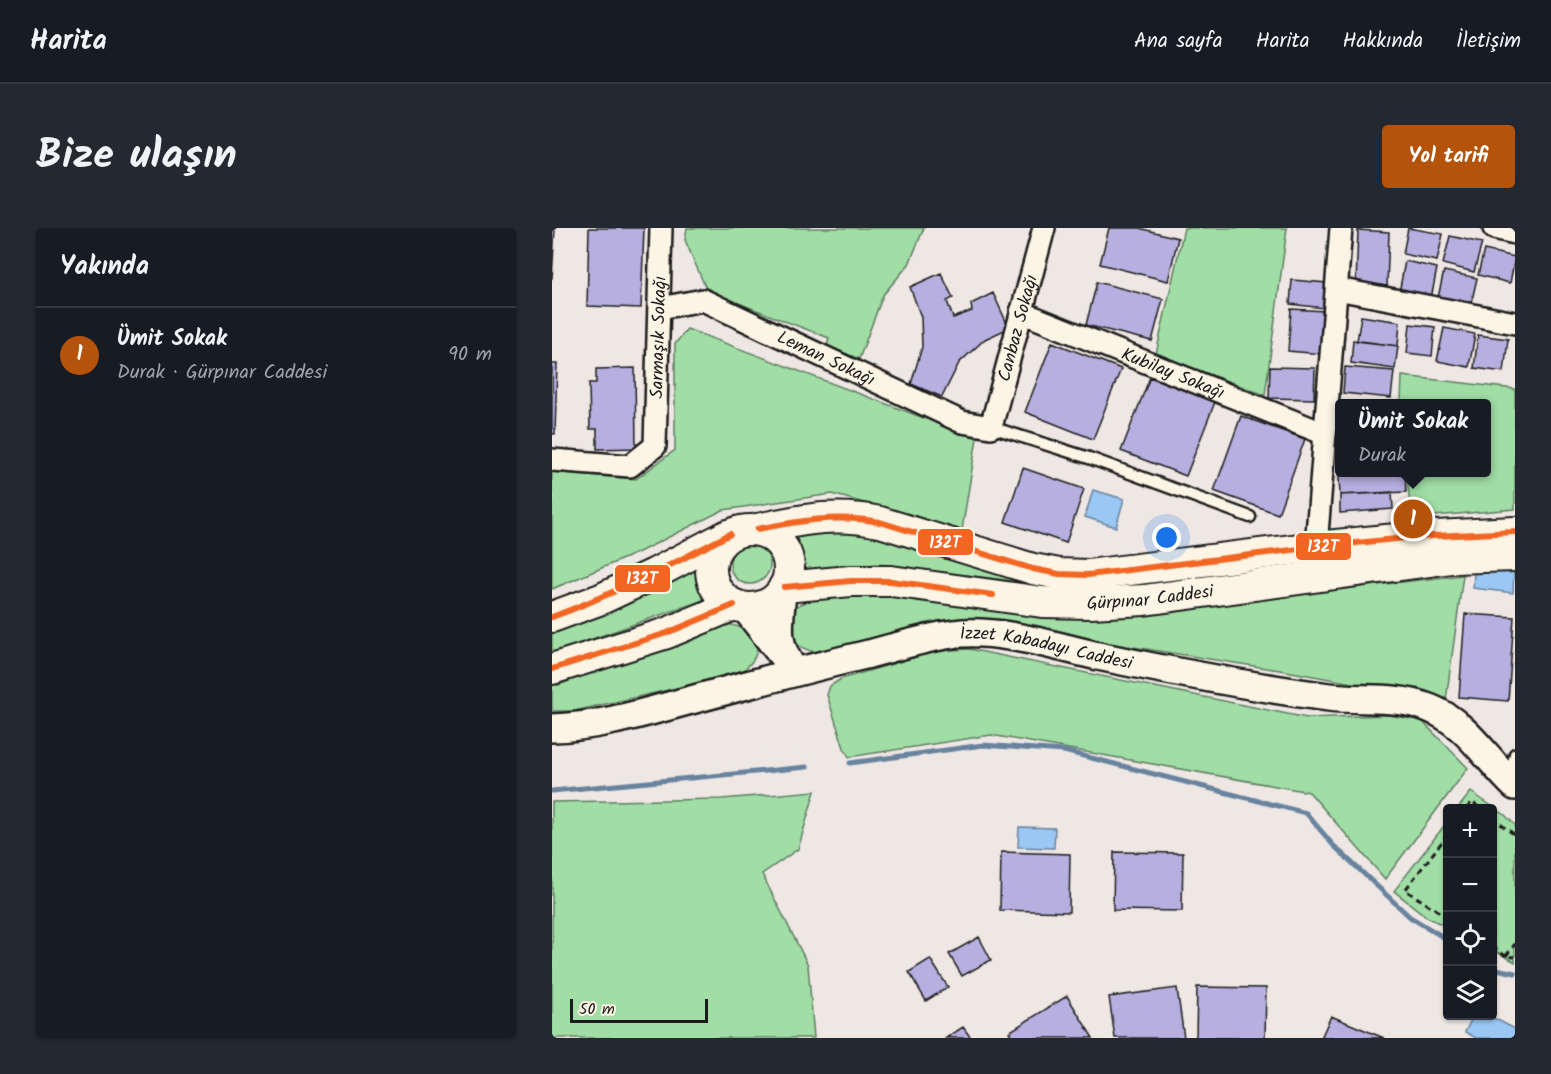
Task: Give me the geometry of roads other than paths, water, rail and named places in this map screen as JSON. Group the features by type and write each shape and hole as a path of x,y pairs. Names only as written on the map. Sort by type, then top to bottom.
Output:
{"main road":[{"name":"Gürpınar Caddesi","path":"552,617 622,589 743,532 809,519 856,517 880,522 1033,569 1059,574 1088,575 1416,537 1515,532"},
{"path":"552,669 667,633 740,607 759,607 772,602 788,581 790,567 787,554 780,542 769,534 743,532 720,542 714,552 710,565 711,577 716,589 724,599 740,607"},
{"name":"Gürpınar Caddesi","path":"783,590 851,581 891,581 1042,602 1091,603 1144,600 1452,558 1515,556"}],"street":[{"name":"Sarmaşık Sokağı","path":"552,460 630,466 656,446 661,228"},
{"name":"Canbaz Sokağı","path":"991,427 1044,228"},
{"path":"1317,547 1341,228"},
{"path":"1494,228 1515,233"},
{"path":"1337,289 1515,323"},
{"name":"Leman Sokağı","path":"660,308 703,300 962,422 991,427"},
{"name":"Kubilay Sokağı","path":"1021,312 1325,434"},
{"path":"783,590 779,638 788,662 795,671"},
{"path":"740,607 795,671"},
{"name":"İzzet Kabadayı Caddesi","path":"552,728 604,722 642,713 795,671 939,636 991,634 1248,685 1349,700 1402,700 1430,708 1458,727 1512,783"}],"lane":[{"path":"991,427 1089,458 1250,517"},
{"path":"1512,783 1515,754"}],"water":[{"path":"1093,490 1124,499 1116,527 1085,517"},
{"path":"1514,570 1513,593 1473,588 1474,573"},
{"path":"1019,827 1055,828 1054,848 1018,847"},
{"path":"1471,1020 1497,1020 1515,1029 1515,1038 1476,1038 1465,1032"}],"waterway":[{"path":"850,763 983,745 1064,751 1306,813 1333,845 1410,917 1443,937"},
{"path":"552,791 807,767"},
{"path":"1497,969 1515,973"}],"place":[{"name":"Ümit Sokak","path":"1413,519"}]}
